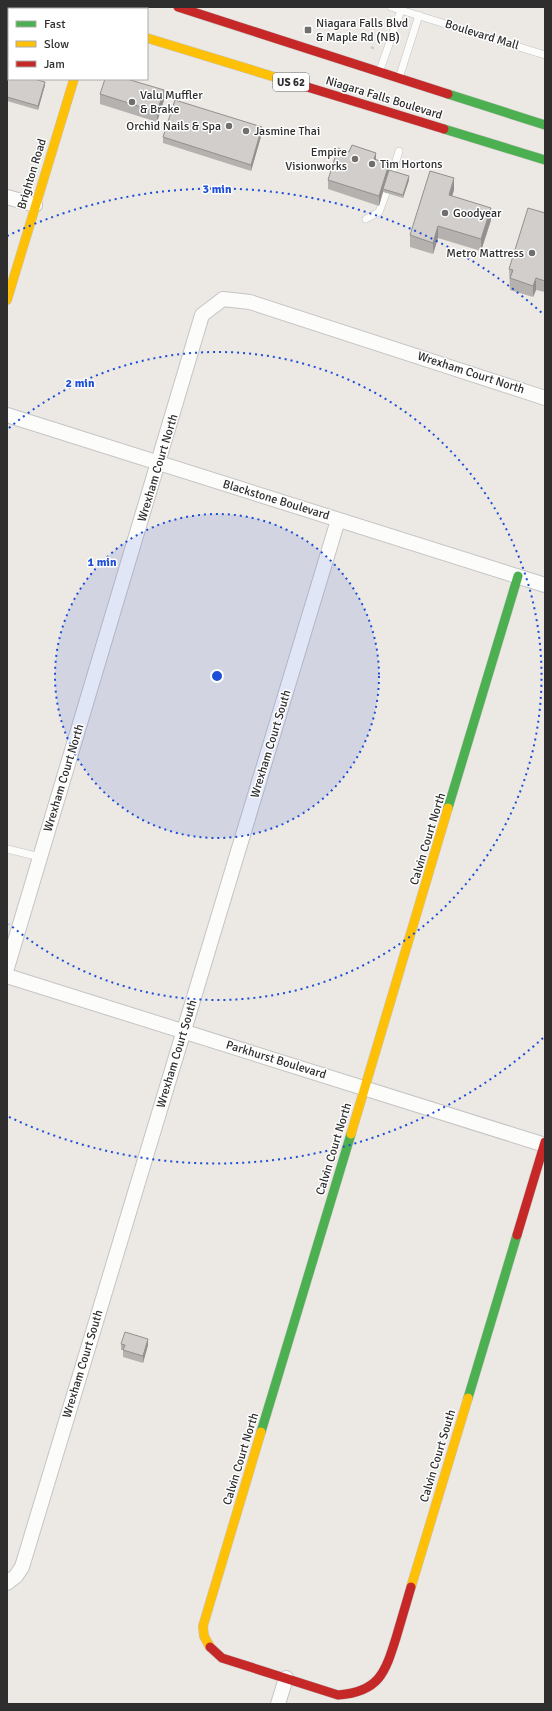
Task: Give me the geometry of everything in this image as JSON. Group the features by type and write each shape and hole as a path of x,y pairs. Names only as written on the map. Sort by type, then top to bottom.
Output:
{"street":[{"name":"Niagara Falls Boulevard","path":"178,7 545,125"},
{"name":"Niagara Falls Boulevard","path":"148,38 545,160"},
{"name":"Brighton Road","path":"7,300 74,80"},
{"path":"7,196 35,205"},
{"name":"Wrexham Court North","path":"7,968 159,464 202,315 223,299 250,302 545,398"},
{"name":"Blackstone Boulevard","path":"7,416 545,584"},
{"name":"Wrexham Court South","path":"7,1583 16,1576 22,1567 338,520"},
{"name":"Calvin Court North","path":"286,1678 222,1658 213,1652 206,1643 203,1634 203,1626 518,576"},
{"name":"Parkhurst Boulevard","path":"7,976 545,1144"},
{"name":"Calvin Court South","path":"286,1678 338,1695 351,1694 364,1690 373,1684 381,1676 387,1666 545,1144"},
{"path":"278,1704 286,1678"}],"lane":[{"name":"Boulevard Mall","path":"391,7 545,55"},
{"path":"380,71 401,10"},
{"path":"399,77 419,16"},
{"path":"392,174 399,151"},
{"path":"366,219 379,212 386,193"},
{"path":"7,849 40,857"}],"path":[{"path":"371,47 375,49"}],"building":[{"path":"7,71 8,80 38,80 45,82 38,106 7,97"},
{"path":"105,80 130,80 164,90 157,112 100,94"},
{"path":"175,100 262,127 251,165 163,137"},
{"path":"352,145 376,153 374,159 389,164 379,196 328,180 338,148 349,152"},
{"path":"389,170 409,176 403,195 383,189"},
{"name":"Goodyear","path":"430,171 454,178 449,195 491,208 481,239 438,226 433,243 410,235"},
{"name":"Metro Mattress","path":"528,208 545,213 545,281 536,278 533,286 510,278 513,270 509,269"},
{"path":"125,1332 148,1339 143,1356 123,1350 125,1345 121,1344"}],"traffic: fast":[{"path":"448,94 545,125"},
{"path":"444,129 545,160"},
{"path":"448,808 518,576"},
{"path":"261,1432 351,1134"},
{"path":"468,1398 517,1235"}],"traffic: slow":[{"path":"148,38 291,82"},
{"path":"7,300 74,80"},
{"path":"351,1134 448,808"},
{"path":"411,1587 468,1398"},
{"path":"210,1647 204,1636 203,1626 261,1432"}],"traffic: jam":[{"path":"178,7 448,94"},
{"path":"291,82 444,129"},
{"path":"517,1235 545,1142"},
{"path":"210,1647 222,1658 338,1695 363,1690 371,1685 384,1671 411,1587"}],"place":[{"name":"Niagara Falls Blvd & Maple Rd (NB)","path":"308,30"},
{"name":"Valu Muffler & Brake","path":"132,102"},
{"name":"Orchid Nails & Spa","path":"229,126"},
{"name":"Jasmine Thai","path":"246,131"},
{"name":"Empire Visionworks","path":"355,159"},
{"name":"Tim Hortons","path":"372,164"},
{"name":"Goodyear","path":"445,213"},
{"name":"Metro Mattress","path":"532,253"}]}
